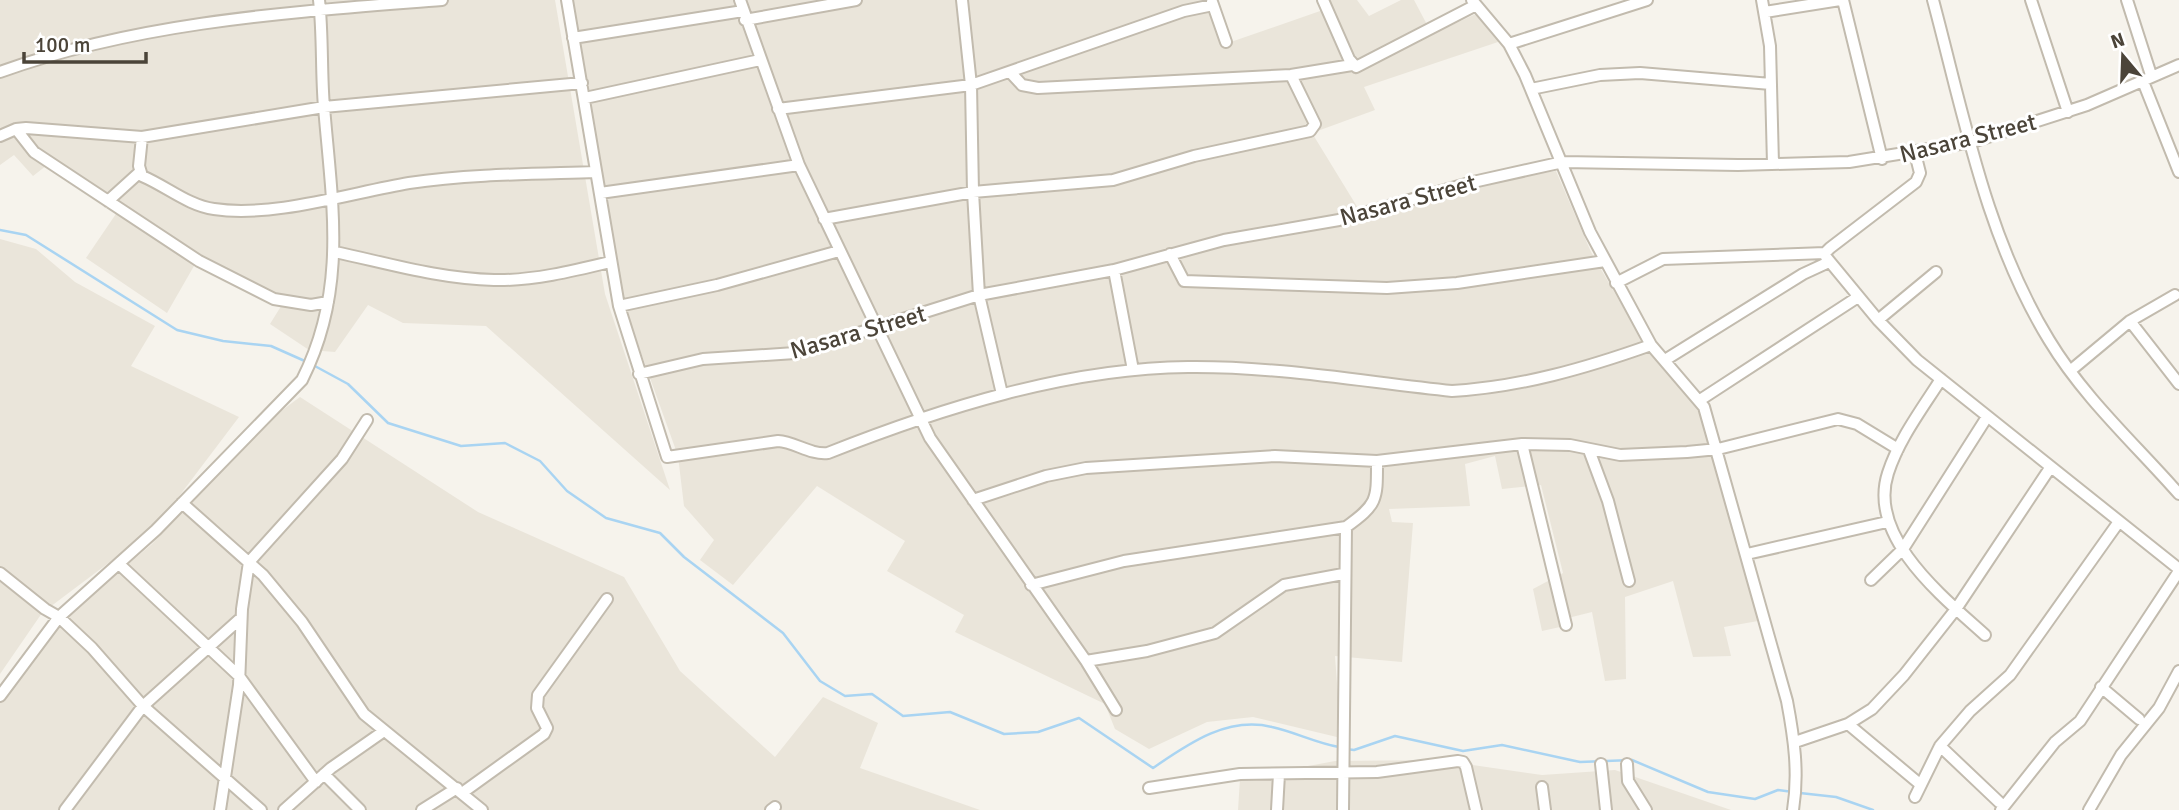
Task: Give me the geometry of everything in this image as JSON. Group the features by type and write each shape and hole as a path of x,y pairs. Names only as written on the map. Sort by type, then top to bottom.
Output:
{"street":[{"path":"0,72 103,42 319,5 442,0"},
{"path":"567,0 619,306 667,457 778,441 788,441 819,454 828,453 919,417 1002,394 1133,370 1188,367 1247,369 1452,391 1483,389 1552,376 1651,345"},
{"path":"573,38 742,10 856,0"},
{"path":"962,0 971,85 979,295 1002,394"},
{"path":"1323,0 1352,65"},
{"path":"1509,44 1647,0"},
{"path":"1773,164 1771,84 1763,6 1841,0 1882,159"},
{"path":"1933,0 1990,217 2029,306 2070,370 2095,403 2177,487"},
{"path":"2031,0 2068,112"},
{"path":"2127,0 2146,77 2179,172"},
{"path":"1011,73 1028,88 1291,75 1352,65 1359,67 1474,2 1509,44 1563,162 1590,232 1651,345 1700,400 1718,449 1795,742 1797,785 1794,809"},
{"path":"778,108 971,85 1212,3 1226,42"},
{"path":"0,696 59,617 182,503 302,380 312,361 328,302 335,252 334,196 324,107 319,5"},
{"path":"742,10 799,165 839,251 879,327 919,417 1031,585 1086,661 1116,710"},
{"path":"585,98 760,60"},
{"name":"Nasara Street","path":"639,374 703,359 796,353 979,295 1114,270 1224,240 1339,220 1473,182 1563,162 1773,164 1882,159 1972,142 2068,112 2179,65"},
{"path":"1531,89 1600,75 1640,73 1771,84"},
{"path":"824,219 973,192 1114,180 1194,156 1310,131 1315,124 1291,75"},
{"path":"0,136 16,129 142,137 324,107 582,83"},
{"path":"16,129 34,152 199,261 274,299 311,305 328,302"},
{"path":"142,137 142,176 210,209 235,212 272,209 334,196 454,179 595,172"},
{"path":"1665,360 1827,257 1916,182 1920,173 1914,153"},
{"path":"600,193 799,165"},
{"path":"108,201 140,172"},
{"path":"619,306 718,285 839,251"},
{"path":"335,252 457,278 496,280 572,271 610,262"},
{"path":"1170,254 1184,281 1387,289 1469,281 1605,261"},
{"path":"1616,283 1663,259 1827,257"},
{"path":"1827,257 1878,320 1941,379 2179,570 2080,721 2055,742 2000,806 1940,746"},
{"path":"1114,270 1133,370"},
{"path":"1878,320 1936,272"},
{"path":"2070,370 2130,321 2175,295"},
{"path":"1700,400 1858,297"},
{"path":"2130,321 2179,384"},
{"path":"1941,379 1898,449 1888,475 1883,499 1887,522 1903,550 1956,609 1985,635"},
{"path":"1871,580 1903,550 1986,417"},
{"path":"973,500 1046,476 1086,468 1275,456 1377,461 1522,444 1570,445 1620,454 1718,449 1838,419 1857,424 1898,449"},
{"path":"220,810 239,676 248,562 342,459 367,420"},
{"path":"1522,444 1566,625"},
{"path":"1590,450 1608,501 1629,581"},
{"path":"1031,585 1124,561 1346,527 1365,513 1377,499 1377,461"},
{"path":"1795,742 1848,723 1872,709 1956,609 2050,468"},
{"path":"182,503 248,562 302,622 364,714 482,810"},
{"path":"1747,554 1887,522"},
{"path":"1916,797 1940,746 1970,711 2010,674 2118,523"},
{"path":"1343,810 1343,574 1346,527"},
{"path":"119,564 239,676 320,778 360,810"},
{"path":"0,573 45,610 59,617 143,706 226,782 261,810"},
{"path":"1086,661 1147,651 1215,633 1284,585 1343,574"},
{"path":"422,810 459,791 544,734 547,728 537,708 538,695 607,599"},
{"path":"65,810 143,706 242,618"},
{"path":"2089,810 2121,755 2159,708 2179,671"},
{"path":"2101,687 2139,719"},
{"path":"1848,723 1922,785"},
{"path":"284,810 320,778 384,731"},
{"path":"1149,788 1240,774 1377,772 1463,762 1476,810"},
{"path":"1601,764 1606,810"},
{"path":"1627,764 1628,781 1646,810"},
{"path":"1277,810 1279,774"},
{"path":"1542,787 1545,810"}],"shaded area":[{"path":"0,0 555,0 605,294 670,490 486,326 403,323 368,305 335,352 309,350 270,324 283,303 198,259 167,313 86,258 122,205 51,162 33,176 14,155 0,165"},
{"path":"571,0 1210,0 1225,44 1323,10 1320,0 1357,0 1369,16 1401,0 1414,0 1432,34 1478,13 1501,41 1364,87 1375,110 1312,133 1364,218 1417,200 1516,177 1556,171 1591,252 1641,338 1697,405 1758,621 1724,627 1731,656 1693,657 1673,581 1625,597 1626,679 1605,681 1592,612 1560,620 1560,627 1542,631 1533,589 1563,573 1541,485 1502,489 1495,456 1465,464 1470,506 1389,509 1392,522 1413,523 1402,662 1335,656 1341,738 1253,717 1207,722 1149,749 1115,729 1105,704 955,632 964,615 887,571 905,541 817,486 733,585 700,560 714,540 684,506 678,456 626,311"},
{"path":"0,239 36,249 75,282 155,326 131,366 239,417 155,528 42,613 0,674"},
{"path":"300,397 478,512 624,577 680,671 775,757 823,697 878,723 860,768 980,810 0,810 0,701 55,626 152,544 261,426"},
{"path":"1438,760 1542,775 1615,770 1731,810 1238,810 1240,779 1335,761"}],"waterway":[{"path":"0,230 26,235 177,330 223,341 271,346 307,362"},
{"path":"313,365 348,384 388,423 461,446 505,443 540,461 567,491 606,518 660,533 684,557 783,633 820,681 845,696 872,694 903,716 950,712 1004,734 1038,732 1079,718 1153,768 1209,734 1239,725 1272,727 1339,747"},
{"path":"1346,749 1354,750 1395,736 1463,751 1502,745 1580,762 1632,760 1708,792 1755,799 1778,790 1793,792"},
{"path":"1800,793 1836,797 1873,810"}]}
